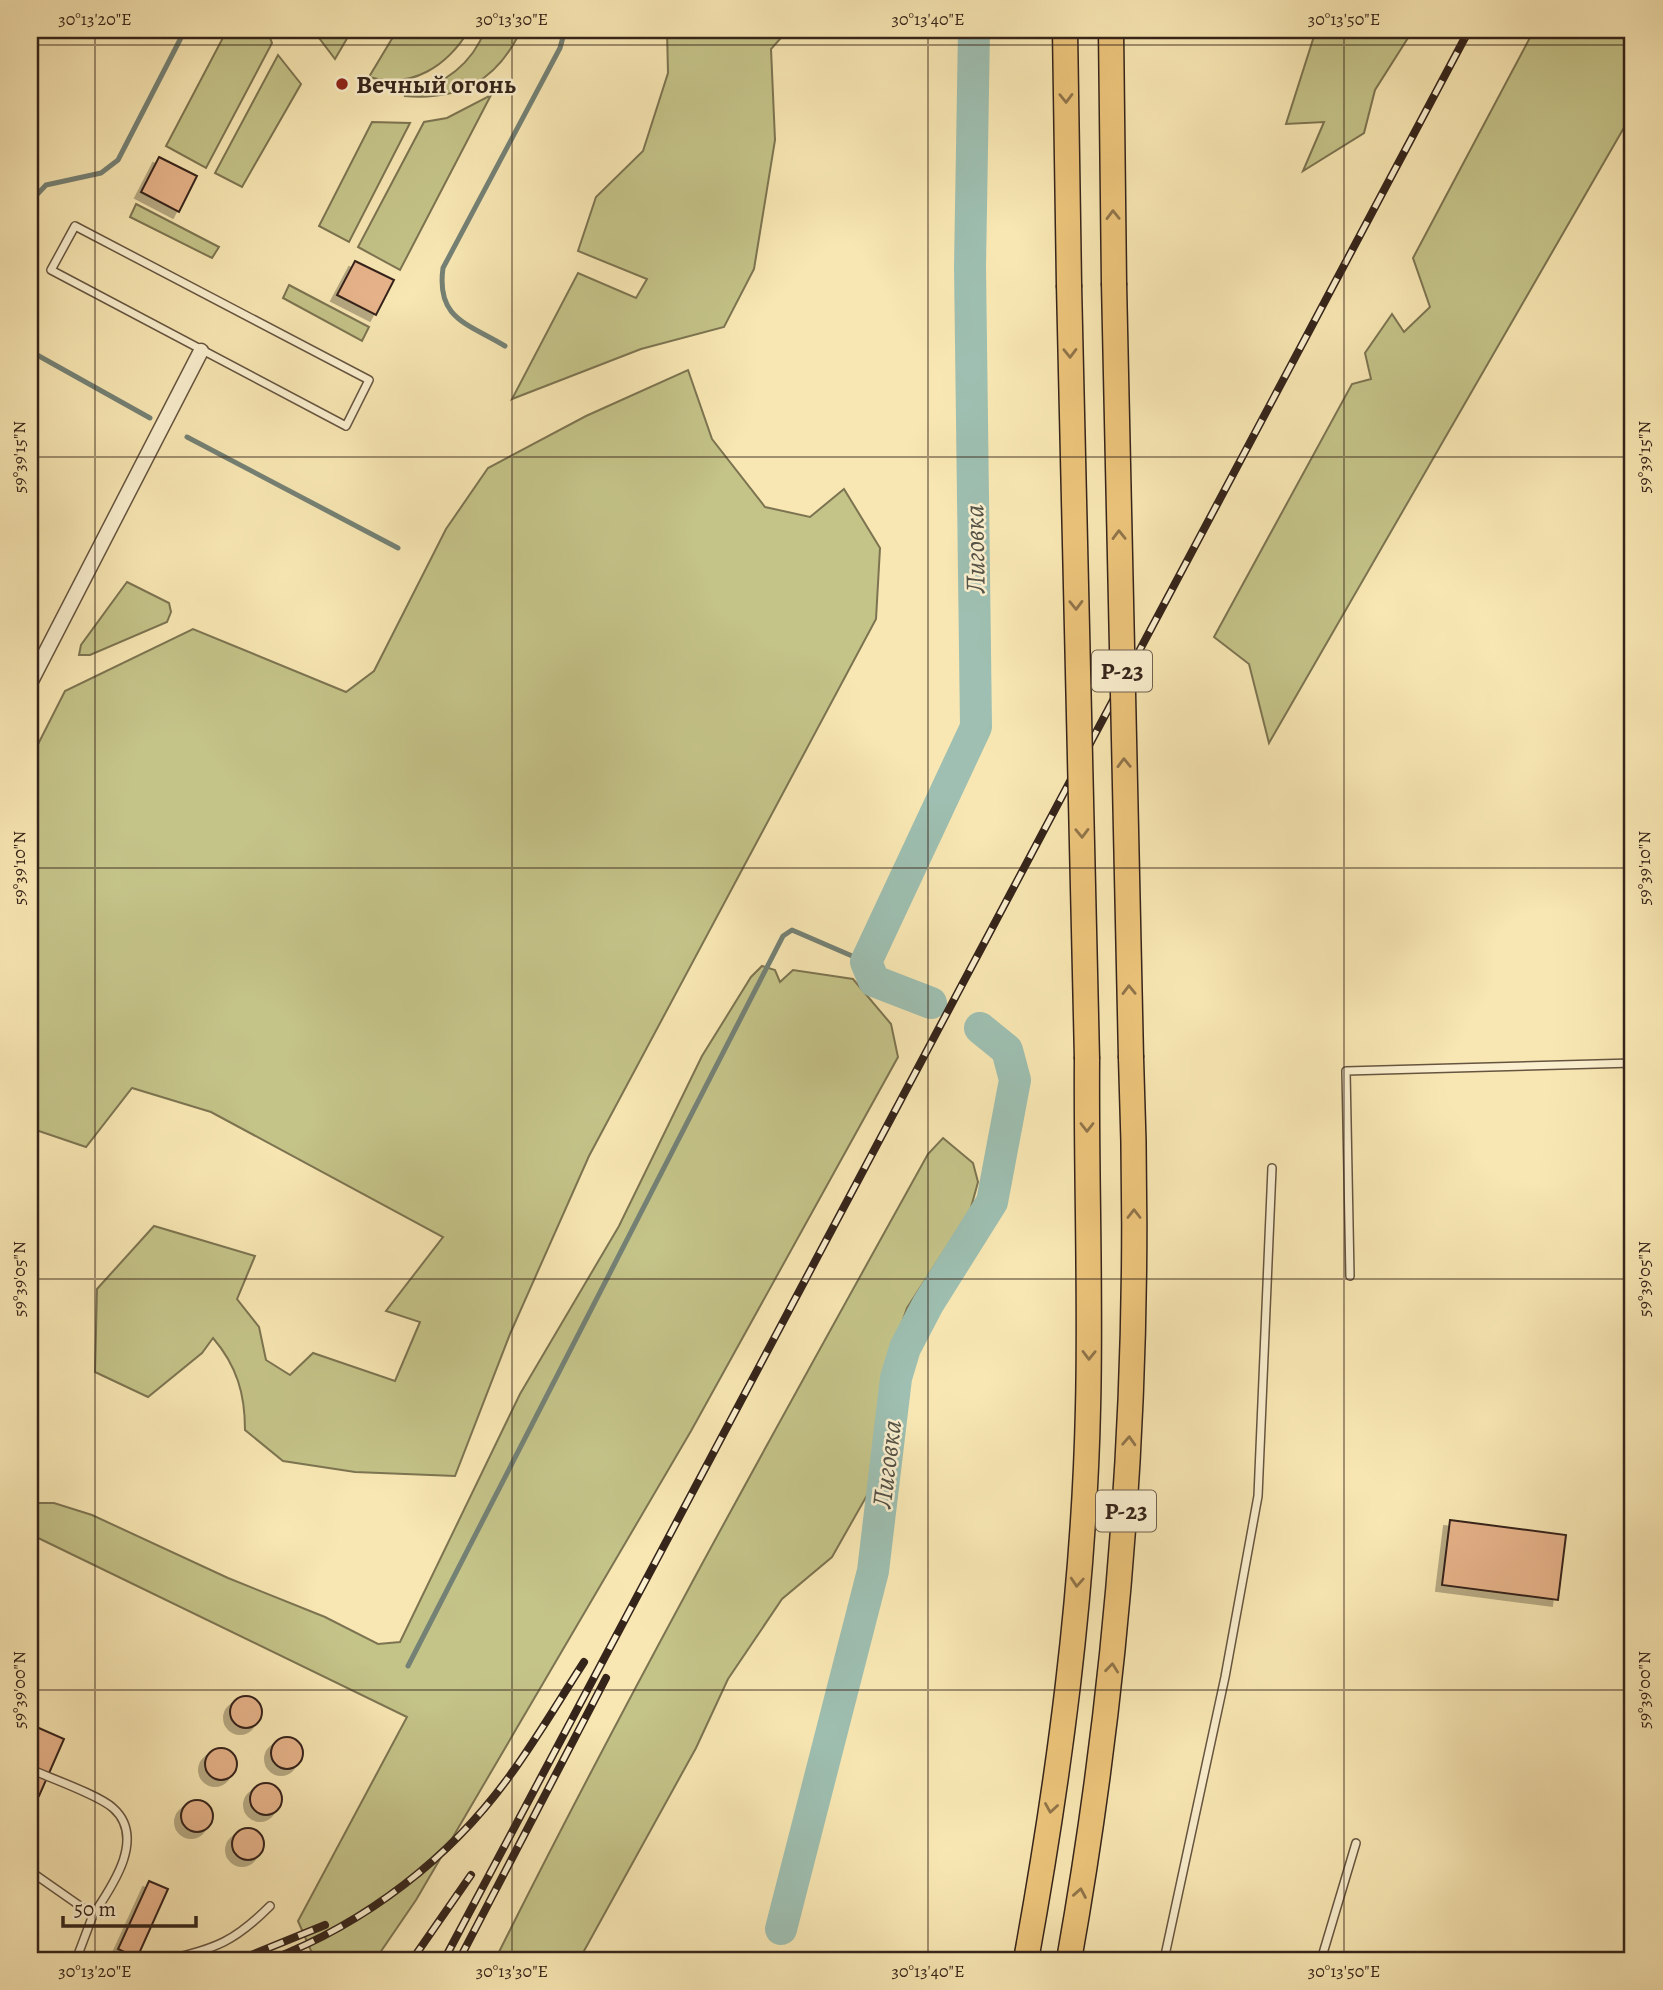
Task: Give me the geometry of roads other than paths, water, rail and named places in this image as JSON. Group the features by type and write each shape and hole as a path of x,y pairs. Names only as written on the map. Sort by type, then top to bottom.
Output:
{"highway":[{"name":"Р-23","path":"1026,1960 1071,1662 1088,1411 1087,1059 1065,30"},
{"name":"Р-23","path":"1069,1960 1096,1801 1124,1538 1133,1275 1134,1145 1114,283 1111,30"}],"street":[{"path":"30,683 201,351"}],"lane":[{"path":"75,226 369,380 346,426 201,351 51,270 75,226"},
{"path":"1350,1276 1346,1071 1633,1063"},
{"path":"1164,1960 1225,1676 1258,1496 1272,1168"},
{"path":"30,1769 113,1807 126,1830 125,1856 114,1884 93,1915 78,1959"},
{"path":"1321,1960 1356,1843"},
{"path":"30,1871 93,1915"},
{"path":"168,1960 222,1945 252,1924 270,1906"}],"waterway":[{"path":"30,202 46,185 101,173 118,160 185,30"},
{"path":"505,346 457,318 444,298 443,268 560,48 565,30"},
{"name":"Лиговка","path":"931,1003 874,981 866,962 976,727 970,267 974,30"},
{"path":"30,351 150,418"},
{"path":"187,437 398,548"},
{"path":"408,1666 783,936 792,930 866,962"},
{"name":"Лиговка","path":"781,1929 873,1571 896,1378 905,1348 928,1304 992,1202 1015,1080 1007,1050 980,1028"}],"railway":[{"path":"444,1960 1469,30"},
{"path":"270,1960 340,1927 373,1907 434,1860 462,1833 511,1774 584,1662"},
{"path":"459,1960 606,1678"},
{"path":"412,1960 471,1875"},
{"path":"239,1960 325,1925"}],"place":[{"name":"Вечный огонь","path":"342,84"}]}
